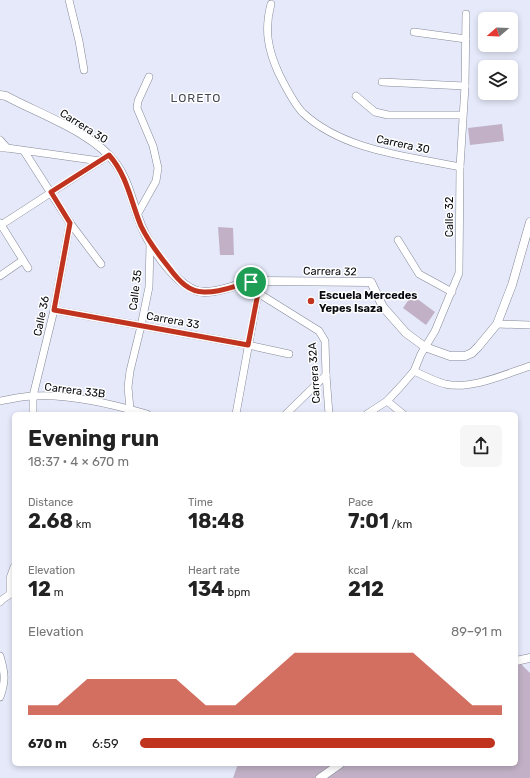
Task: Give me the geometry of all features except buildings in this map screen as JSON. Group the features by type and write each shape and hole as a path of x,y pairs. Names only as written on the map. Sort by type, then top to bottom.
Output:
{"street":[{"path":"69,0 80,41 84,70"},
{"name":"Carrera 30","path":"271,4 268,13 267,42 282,80 303,113 335,135 348,141 370,148 460,167"},
{"name":"Calle 32","path":"370,412 387,401 414,371 435,331 460,273 460,167 466,14"},
{"path":"414,32 466,39"},
{"path":"137,215 156,181 158,168 153,146 137,108 138,101 149,77"},
{"path":"382,82 464,86"},
{"path":"0,88 3,96"},
{"name":"Carrera 30","path":"3,96 61,123 94,143 109,155 117,164 150,244"},
{"path":"356,96 374,112 388,115 462,115"},
{"path":"0,140 4,148 100,161"},
{"path":"24,151 70,223 101,264"},
{"path":"28,268 1,224 109,155"},
{"name":"Carrera 32","path":"150,244 173,273 192,290 204,292 251,282 264,281 371,282 379,299 389,314 406,333 426,346 450,356 465,356 472,353 497,324 512,285 530,222"},
{"name":"Calle 36","path":"33,412 33,396 54,310 70,223"},
{"path":"398,240 419,274 452,292"},
{"name":"Calle 35","path":"130,409 128,387 130,371 149,287 150,244"},
{"path":"0,276 23,260"},
{"path":"236,412 258,293 251,282"},
{"name":"Carrera 32A","path":"258,293 319,332 325,341 329,412"},
{"name":"Carrera 33","path":"54,310 248,345 289,354"},
{"path":"497,324 530,325"},
{"path":"414,371 428,378 446,384 463,385 486,380 530,366"},
{"path":"288,412 326,374"},
{"name":"Carrera 33B","path":"0,400 33,396 68,398 140,412"},
{"path":"387,401 401,412"},
{"path":"0,602 11,593 10,578 12,572"},
{"path":"0,656 5,679 4,688 0,698"},
{"path":"518,661 529,658"},
{"path":"320,778 337,766"}],"shaded area":[{"path":"502,124 504,141 470,145 468,128"},
{"path":"218,227 233,228 234,255 220,255"},
{"path":"412,295 435,312 426,325 403,308"},
{"path":"518,661 530,673 530,778 233,778 237,766 518,766"}],"place":[{"name":"Escuela Mercedes Yepes Isaza","path":"311,301"}],"district":[{"name":"LORETO","path":"196,98"}],"route":[{"path":"109,155 117,164 141,226 150,244 173,273 184,284 192,290 204,292 251,282 258,293 248,345 54,310 70,223 51,192 109,155"}]}
